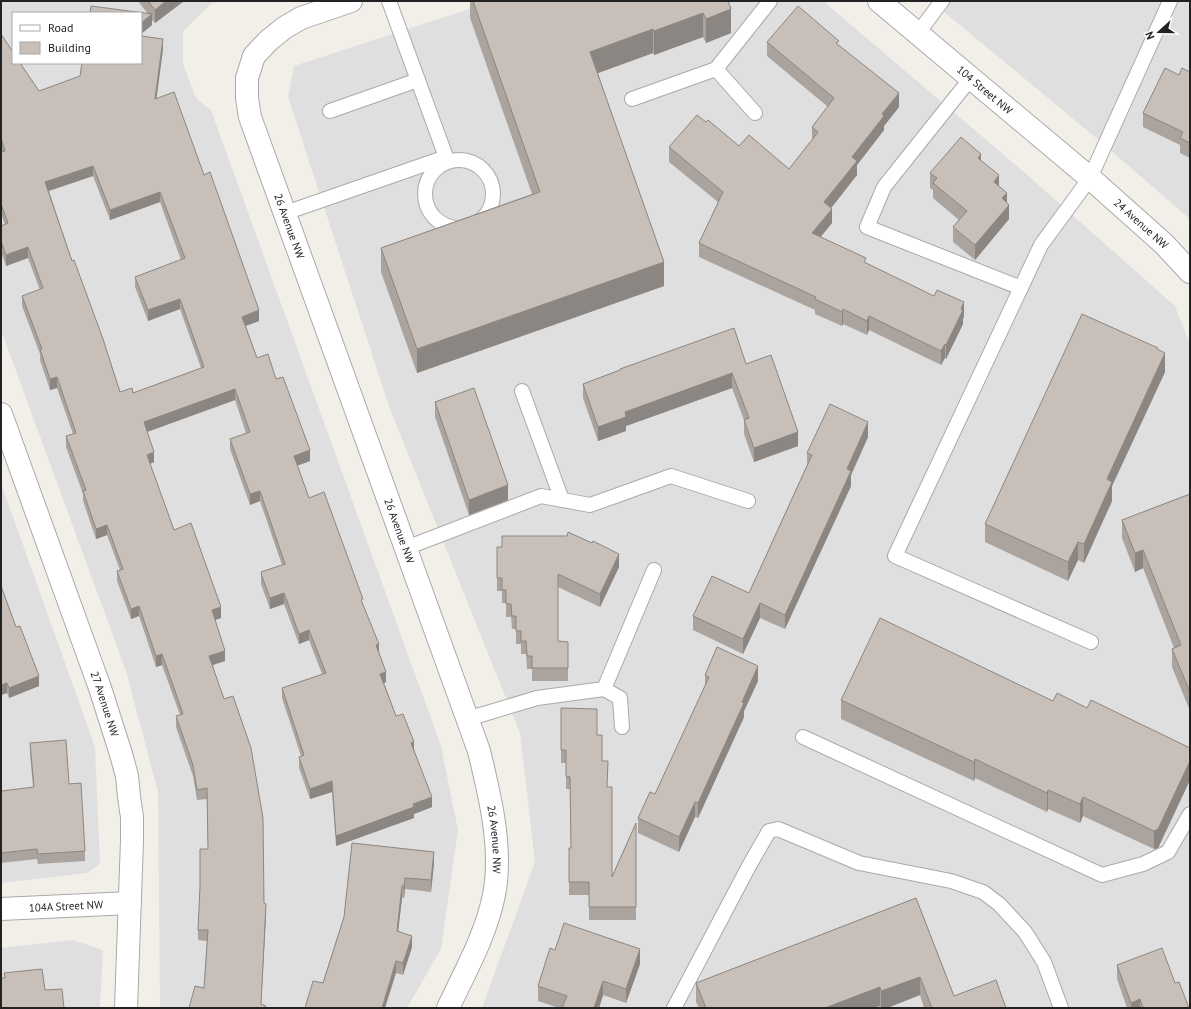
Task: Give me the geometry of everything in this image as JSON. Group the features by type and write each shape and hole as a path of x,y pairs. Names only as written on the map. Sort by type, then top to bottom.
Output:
{"street":[{"name":"26 Avenue NW","path":"351,1 301,18 284,28 268,41 254,56 247,78 247,98 250,117 479,751 491,806 495,839 496,868 494,894 477,947 448,1008"},
{"name":"104 Street NW","path":"879,1 1090,178"},
{"name":"24 Avenue NW","path":"1090,178 1164,244 1190,272"},
{"name":"27 Avenue NW","path":"1,414 100,688 127,776 132,817 126,1008"},
{"name":"104A Street NW","path":"1,909 130,903"}],"lane":[{"path":"389,1 446,159"},
{"path":"632,100 716,69 770,1"},
{"path":"918,33 942,1"},
{"path":"1091,642 895,556 1041,245 1090,178 1170,1"},
{"path":"716,69 755,113"},
{"path":"971,78 884,187 867,227 1021,288"},
{"path":"330,111 418,80"},
{"path":"285,213 446,159 470,162 480,168 488,177 492,188 492,200 490,206 481,220 471,226 459,228 448,226 438,221 431,214 427,205 425,194 426,184 431,175 446,159"},
{"path":"522,391 562,500"},
{"path":"406,548 541,496 590,505 671,476 748,501"},
{"path":"604,689 654,570"},
{"path":"467,719 537,698 604,689 620,698 622,727"},
{"path":"803,738 1102,875 1143,864 1168,852 1190,814"},
{"path":"674,1008 748,866 769,831 778,829 859,863 951,881 983,892 999,904 1025,932 1044,962 1061,1008"}],"shaded area":[{"path":"1,1 234,1 212,3 183,31 183,64 196,98 211,110 441,746 458,830 441,949 407,1008 160,1008 158,792 126,671 1,330"},
{"path":"494,1 823,1 1025,173 1175,306 1190,344 1190,1008 482,1008 535,862 520,733 390,409 288,97 294,66"},
{"path":"931,1 1190,1 1190,219 1095,137"},
{"path":"1,483 95,747 100,864 87,873 1,883"},
{"path":"73,940 103,950 100,1008 1,1008 1,948"}],"building":[{"path":"148,1 166,1 155,10"},
{"path":"473,1 728,1 731,9 706,19 703,13 590,52 664,262 417,349 381,248 540,192"},
{"path":"91,6 137,12 90,12"},
{"path":"798,6 839,41 836,43 899,93 882,114 884,116 852,157 857,161 824,202 832,209 812,233 866,258 864,262 934,296 937,290 964,302 961,309 963,310 946,345 945,344 941,351 869,316 867,321 843,309 842,312 815,299 816,297 699,243 723,192 669,147 697,115 706,122 708,120 739,146 749,135 789,169 818,132 812,127 834,98 767,42"},
{"path":"142,13 152,14 142,22"},
{"path":"1,34 12,50 12,64 21,64 39,91 80,76 82,64 142,64 142,36 163,39 155,99 174,92 204,175 210,172 259,310 242,317 257,358 268,354 276,379 283,377 310,450 294,456 309,498 324,492 363,599 361,600 379,644 376,645 386,672 380,674 396,716 403,714 414,742 411,743 432,797 413,804 414,807 336,836 332,781 310,789 299,757 304,755 282,688 326,673 309,630 299,634 284,593 270,598 261,574 261,572 285,564 260,491 250,494 230,439 250,432 235,389 144,422 154,452 147,455 174,530 191,523 221,607 212,610 225,651 209,656 224,699 233,696 251,748 263,818 264,903 266,904 261,1004 266,1006 265,1008 189,1008 195,986 204,988 208,930 198,930 200,849 208,849 207,788 197,790 193,765 176,716 183,714 162,654 156,656 139,606 131,609 117,571 123,569 107,525 96,529 83,491 86,490 66,436 76,433 57,377 50,379 40,349 42,349 22,296 43,288 28,247 6,255 1,241 1,226 8,223 1,204 1,152 5,151 1,138","holes":["93,166 110,210 160,192 185,258 135,277 148,310 180,299 204,367 133,393 132,388 120,392 103,339 74,260 72,261 45,182"]},
{"path":"1165,68 1179,75 1182,68 1190,72 1190,143 1180,138 1183,132 1143,113"},
{"path":"961,137 981,154 978,158 999,175 994,182 1007,193 1002,198 1009,205 975,245 953,227 967,211 933,183 937,178 930,173"},
{"path":"1082,314 1158,348 1157,349 1165,353 1107,479 1112,482 1084,544 1078,542 1068,562 985,524"},
{"path":"734,328 746,364 771,355 798,432 754,448 744,420 749,418 732,373 625,412 626,417 598,427 583,384"},
{"path":"474,388 508,485 469,500 435,402"},
{"path":"830,404 868,422 847,469 851,471 785,615 760,603 743,639 693,616 712,576 749,593 812,455 807,453"},
{"path":"1190,494 1190,692 1172,649 1181,645 1143,550 1135,553 1122,520"},
{"path":"568,532 592,543 593,541 619,554 600,594 558,574 558,641 568,642 568,668 532,668 532,656 527,656 526,641 521,641 521,631 516,631 516,616 512,616 511,604 506,604 506,590 502,590 502,578 497,578 497,547 502,547 502,536 567,536"},
{"path":"1,586 16,627 20,626 39,676 9,688 7,683 1,685"},
{"path":"880,618 1053,701 1057,693 1087,708 1091,700 1190,748 1190,761 1158,829 1154,831 1083,797 1080,804 1048,790 1047,793 975,759 974,762 841,700"},
{"path":"717,647 758,666 742,702 744,703 698,803 695,802 679,837 638,818 650,792 655,794 709,677 705,675"},
{"path":"561,708 597,709 597,735 602,735 602,761 608,761 607,787 612,787 612,877 636,823 636,907 589,907 589,882 569,882 569,848 571,848 570,777 566,776 566,750 561,750"},
{"path":"66,740 69,784 81,783 85,851 38,854 37,849 1,853 1,791 34,787 30,743"},
{"path":"352,843 434,852 431,880 405,878 404,886 402,886 397,931 412,936 403,963 396,961 382,1008 305,1008 313,981 323,983 344,917"},
{"path":"916,898 954,996 996,980 1006,1008 932,1008 920,977 881,991 880,987 825,1008 706,1008 696,983"},
{"path":"564,923 640,949 626,989 603,981 594,1008 562,1008 567,996 538,986 550,948 555,950"},
{"path":"1162,948 1175,983 1179,982 1189,1008 1143,1008 1140,999 1131,1003 1117,965"},
{"path":"42,969 45,990 62,989 64,1008 1,1008 1,978 5,978 4,973"}]}
